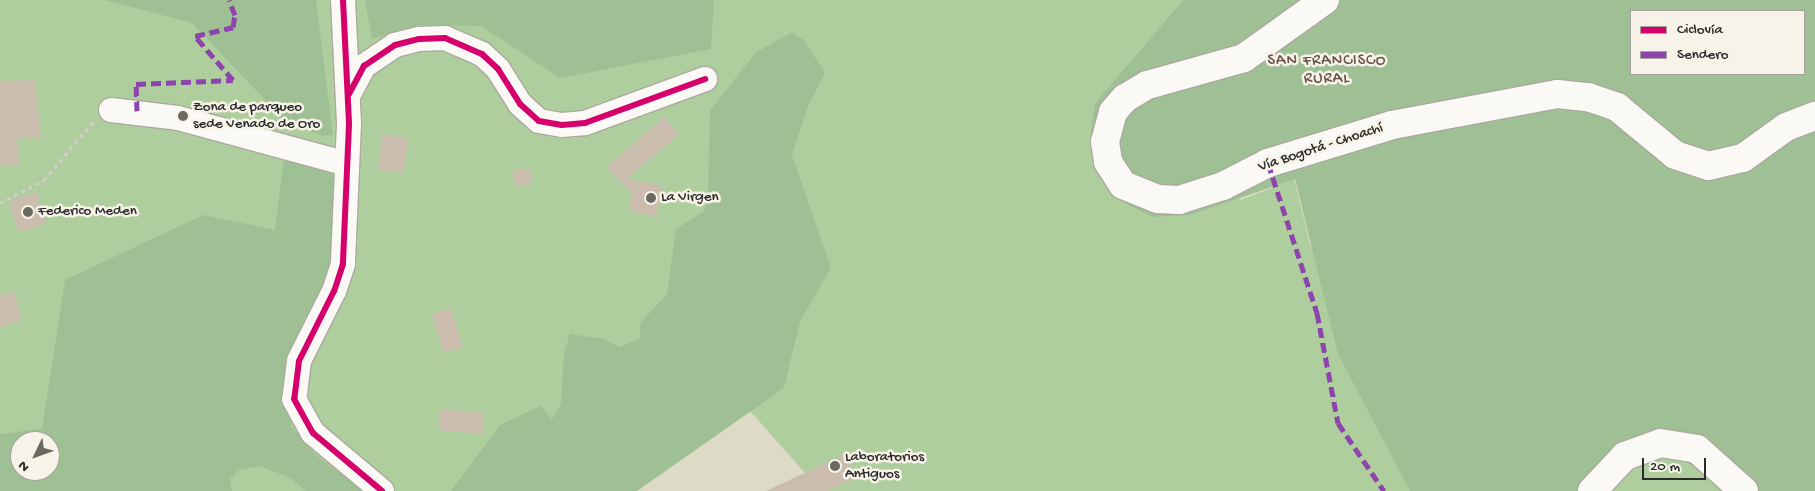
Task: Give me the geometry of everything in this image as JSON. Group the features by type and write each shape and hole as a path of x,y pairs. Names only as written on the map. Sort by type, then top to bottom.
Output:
{"main road":[{"name":"Vía Bogotá - Choachí","path":"1325,0 1244,58 1147,85 1125,98 1113,112 1104,142 1108,162 1123,184 1158,199 1179,200 1223,186 1268,162 1392,124 1557,94 1588,97 1617,107 1675,155 1708,166 1743,158 1786,127 1815,116"},
{"path":"1592,491 1625,456 1660,443 1702,452 1744,491"}],"street":[{"path":"342,0 349,94 343,264 299,361 294,399 313,433 382,491"},
{"path":"349,94 364,66 395,45 419,39 445,38 482,54 498,69 520,104 539,120 562,125 585,122 705,79"},
{"path":"110,110 178,118 347,164"}],"path":[{"path":"0,203 44,180 99,114 110,110"}],"green space":[{"path":"0,0 1183,0 1095,103 1241,200 1294,179 1310,244 1493,491 821,491 703,358 555,491 0,491"},
{"path":"105,0 316,0 333,135 323,136 287,123 192,23"},
{"path":"365,0 714,0 711,49 560,78 481,26 418,25 372,39"},
{"path":"1183,0 1815,0 1815,491 1724,491 1674,452 1642,456 1608,491 1410,491 1338,354 1295,179 1190,215 1152,217 1119,200 1095,169 1091,131 1095,103"},
{"path":"792,32 804,40 825,73 807,108 792,155 831,268 800,321 784,388 637,491 451,491 500,425 540,406 552,419 561,404 564,352 570,334 604,339 620,347 640,338 640,323 667,294 676,229 704,211 708,200 710,111 755,53"},
{"path":"286,141 330,167 337,193 332,284 304,319 288,366 291,426 317,456 364,491 306,491 289,477 259,466 239,470 230,479 232,491 0,491 0,434 10,433 10,481 60,481 60,431 25,431 42,429 65,280 203,215 275,230"},
{"path":"1674,452 1724,491 1608,491 1642,456"}],"building":[{"path":"35,80 41,138 18,138 19,166 0,166 0,81"},
{"path":"664,117 679,134 627,179 663,186 656,217 629,211 632,194 607,167"},
{"path":"382,134 408,137 403,173 378,170"},
{"path":"530,168 532,184 515,186 513,170"},
{"path":"36,192 46,223 19,232 8,201"},
{"path":"14,291 22,321 0,327 0,295"},
{"path":"451,308 463,347 444,353 432,314"},
{"path":"440,409 485,413 483,434 438,430"},
{"name":"Laboratorios Antiguos","path":"845,454 856,478 827,491 766,491"}],"marked path":[{"path":"137,111 136,84 233,80 195,36 233,27 235,15 229,0"},
{"path":"1268,163 1317,313 1338,423 1384,491"}],"cycle path":[{"path":"343,0 349,124 343,264 334,291 299,361 294,399 313,433 382,491"},
{"path":"349,94 364,66 395,45 419,39 445,38 482,54 498,69 520,104 539,121 562,125 585,123 705,79"}],"place":[{"name":"Zona de parqueo sede Venado de Oro","path":"183,116"},
{"name":"La Virgen","path":"651,198"},
{"name":"Federico Meden","path":"28,212"},
{"name":"Laboratorios Antiguos","path":"835,466"}],"district":[{"name":"SAN FRANCISCO RURAL","path":"1327,71"}]}
